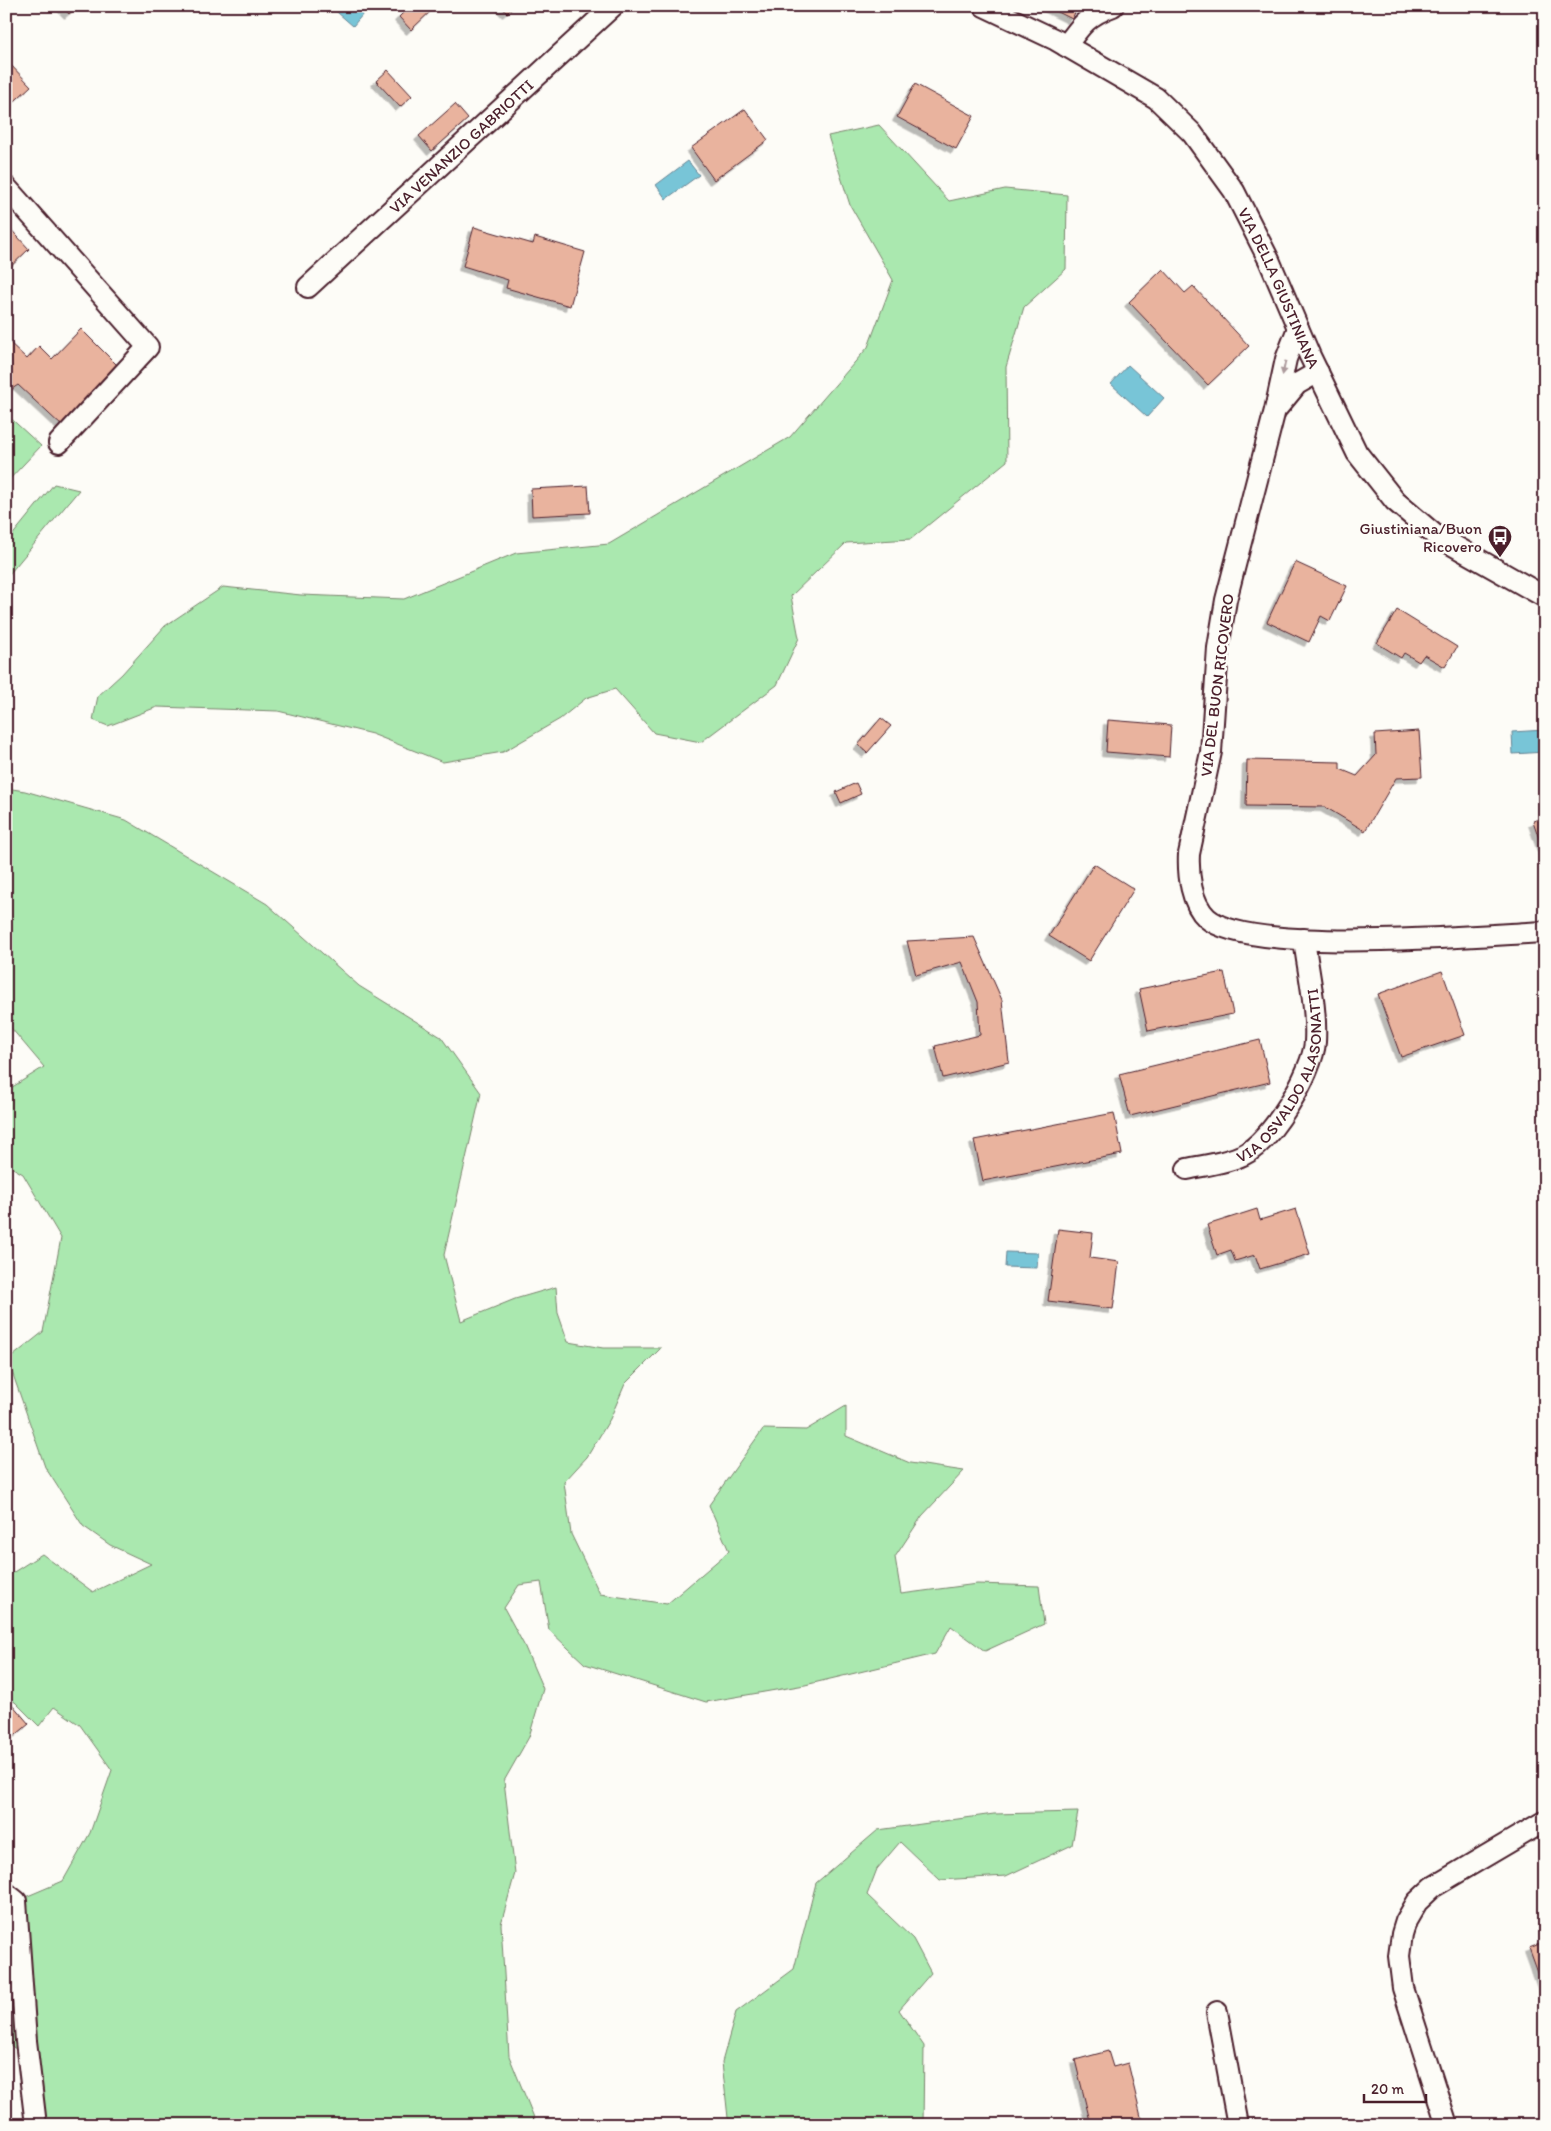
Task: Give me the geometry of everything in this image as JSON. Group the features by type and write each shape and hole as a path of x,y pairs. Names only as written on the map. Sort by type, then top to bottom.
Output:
{"street":[{"name":"VIA VENANZIO GABRIOTTI","path":"308,287 613,6"},
{"name":"VIA DELLA GIUSTINIANA","path":"984,6 1066,46 1156,98 1192,133 1234,191 1269,260 1298,328 1356,453 1395,501 1435,535 1545,597"},
{"path":"1066,46 1083,22 1097,12 1113,6"},
{"path":"6,187 148,347 60,443"},
{"name":"VIA DEL BUON RICOVERO","path":"1298,328 1286,359 1275,410 1230,580 1222,619 1216,663 1212,752 1193,832 1189,871 1195,898 1206,917 1220,926 1258,936 1365,940 1545,932"},
{"name":"VIA DEL BUON RICOVERO","path":"1275,410 1297,384 1318,372"},
{"name":"VIA OSVALDO ALASONATTI","path":"1187,1169 1235,1158 1251,1150 1266,1137 1301,1084 1313,1054 1315,1035 1304,939"},
{"path":"1447,2125 1403,1988 1399,1956 1406,1921 1417,1902 1433,1886 1545,1821"},
{"path":"6,1892 16,1901 26,2042 36,2125"},
{"path":"1217,2012 1238,2125"}],"green space":[{"path":"879,125 949,201 1005,189 1067,195 1066,269 1024,307 1006,367 1007,461 911,539 846,543 791,596 799,638 777,685 701,742 654,733 615,689 586,698 560,719 503,752 443,762 372,734 278,711 157,707 108,726 93,720 98,696 122,674 165,626 223,587 301,595 404,599 516,553 609,544 790,437 868,347 893,280 850,205 828,136"},
{"path":"6,414 41,446 6,483"},
{"path":"54,484 79,490 6,578 6,543"},
{"path":"6,788 25,791 126,820 267,904 359,986 441,1037 481,1093 444,1255 461,1321 515,1299 556,1287 558,1313 568,1342 603,1348 661,1348 625,1384 610,1419 587,1457 564,1482 571,1534 600,1594 667,1604 729,1551 709,1505 763,1429 806,1430 846,1406 846,1436 910,1463 964,1471 922,1516 895,1557 901,1594 977,1584 1039,1586 1044,1624 985,1651 951,1626 935,1654 805,1685 706,1702 585,1664 549,1630 541,1582 519,1585 504,1608 524,1645 543,1689 529,1737 504,1781 515,1873 501,1924 509,2056 537,2125 36,2125 27,2057 6,2042 6,1896 16,1901 63,1881 90,1833 112,1770 80,1725 54,1707 39,1726 15,1702 6,1699 6,1577 42,1554 93,1592 151,1564 110,1545 83,1526 45,1467 8,1360 43,1332 61,1238 23,1174 6,1164 6,1091 44,1067 6,1022"},
{"path":"1078,1812 1072,1845 1006,1876 940,1880 900,1842 877,1869 867,1895 913,1939 931,1973 899,2010 924,2046 923,2125 738,2125 728,2118 722,2062 736,2012 794,1969 816,1883 878,1830 994,1814"}],"water":[{"path":"330,6 355,6 363,14 353,26"},
{"path":"688,161 699,175 666,199 656,185"},
{"path":"1128,365 1164,398 1147,417 1111,384"},
{"path":"1545,730 1545,752 1513,754 1512,732"},
{"path":"1006,1252 1038,1253 1037,1268 1005,1267"}],"building":[{"path":"61,6 78,6 69,14"},
{"path":"410,6 436,6 411,30 399,17"},
{"path":"500,6 515,6 507,13"},
{"path":"1046,6 1078,6 1072,19"},
{"path":"6,60 31,86 6,109"},
{"path":"388,70 412,96 400,107 376,81"},
{"path":"915,84 974,116 956,149 897,117"},
{"path":"455,104 468,119 432,151 419,136"},
{"path":"745,109 768,140 714,180 691,148"},
{"path":"6,224 29,249 6,271"},
{"path":"474,227 533,244 535,237 585,252 570,306 506,288 508,280 463,266"},
{"path":"1163,269 1185,293 1193,286 1249,346 1208,385 1129,302"},
{"path":"81,329 119,367 63,427 18,385 6,393 6,339 27,359 39,346 52,359"},
{"path":"588,486 590,513 532,516 531,489"},
{"path":"1295,562 1347,586 1330,621 1321,616 1309,642 1267,622"},
{"path":"1397,610 1457,647 1445,667 1424,655 1419,662 1404,653 1401,658 1377,643"},
{"path":"881,718 891,726 867,753 858,745"},
{"path":"1108,720 1171,725 1169,757 1106,752"},
{"path":"1419,731 1422,777 1396,778 1365,831 1325,807 1246,806 1247,760 1340,762 1340,769 1357,776 1376,755 1375,734"},
{"path":"856,783 861,794 841,803 836,792"},
{"path":"1545,817 1545,856 1533,821"},
{"path":"1094,864 1134,889 1089,961 1049,936"},
{"path":"974,937 1002,1000 1009,1062 943,1078 935,1046 980,1035 978,1002 962,962 916,975 907,941"},
{"path":"1442,971 1465,1035 1401,1057 1378,994"},
{"path":"1224,972 1233,1014 1148,1031 1139,989"},
{"path":"1260,1040 1270,1082 1130,1116 1119,1074"},
{"path":"1114,1113 1122,1154 983,1181 974,1140"},
{"path":"1257,1209 1260,1220 1296,1209 1310,1254 1260,1269 1255,1255 1235,1261 1231,1250 1217,1255 1207,1225"},
{"path":"1058,1229 1093,1233 1090,1258 1119,1262 1113,1309 1048,1301"},
{"path":"6,1697 29,1724 6,1743"},
{"path":"1545,1942 1545,1992 1529,1948"},
{"path":"1108,2051 1113,2067 1128,2063 1143,2125 1091,2125 1075,2060"}],"place":[{"name":"Giustiniana/Buon Ricovero","path":"1500,558"}]}
